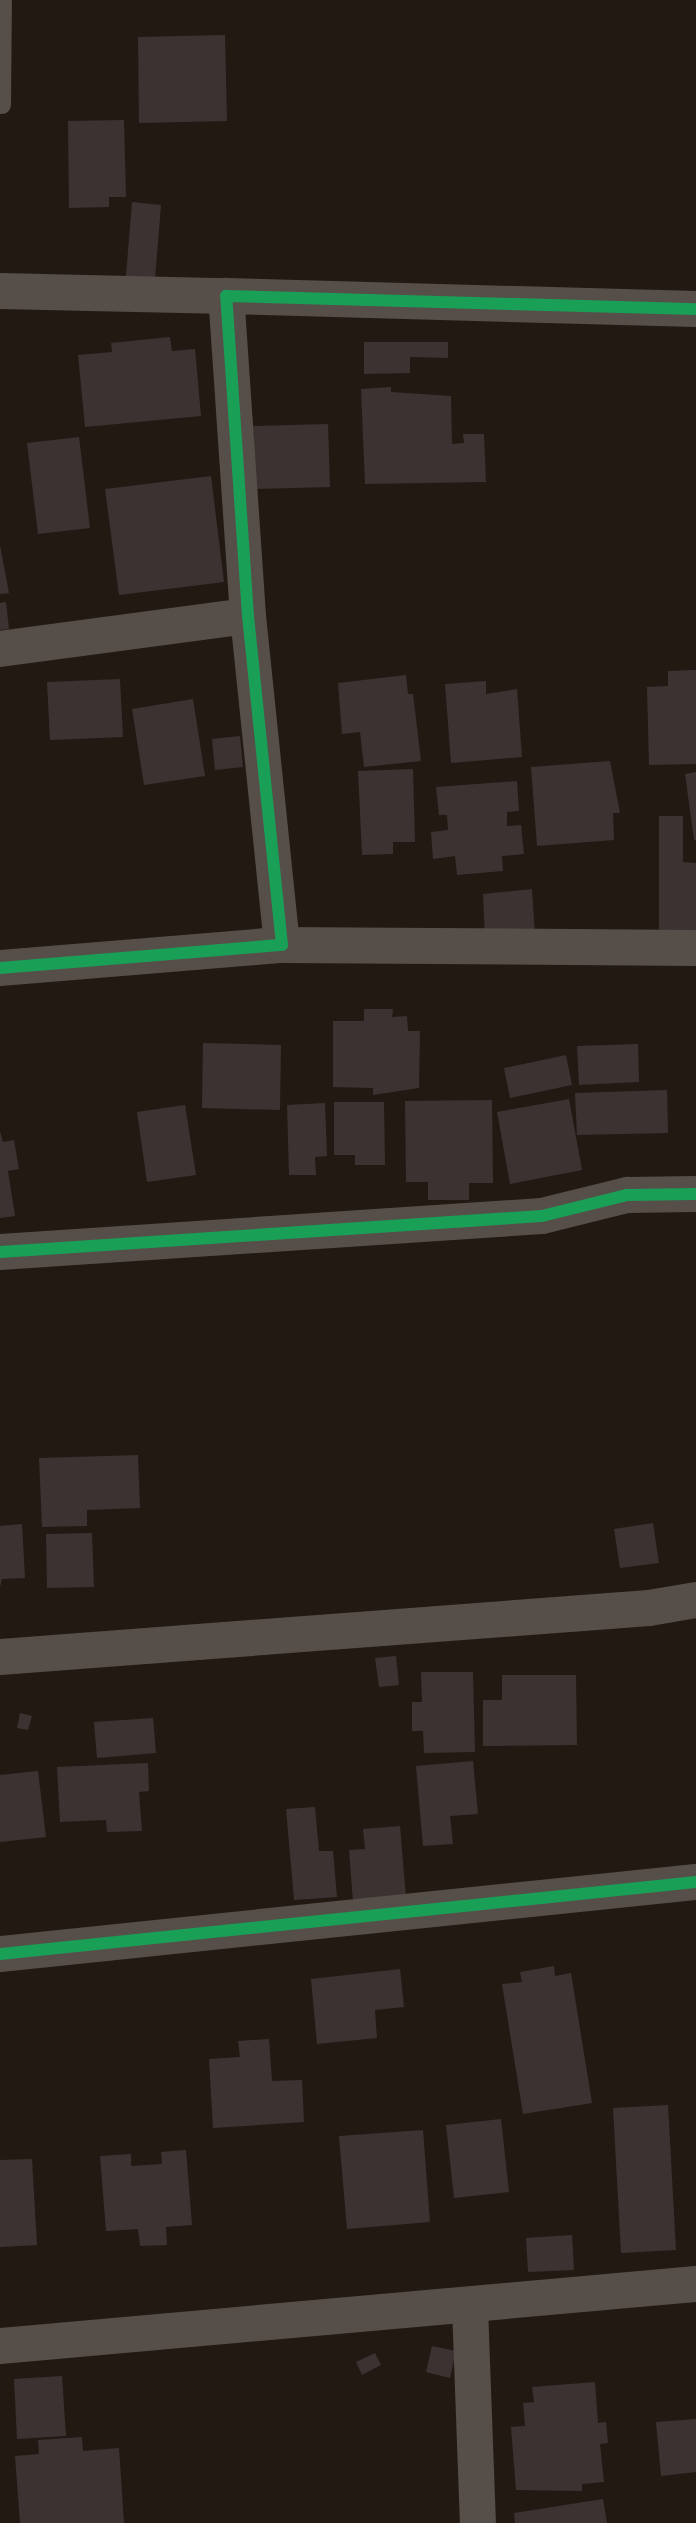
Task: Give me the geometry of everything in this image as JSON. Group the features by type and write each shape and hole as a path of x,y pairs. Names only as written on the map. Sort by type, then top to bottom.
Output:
{"street":[{"path":"0,291 696,309"},
{"path":"226,296 248,616 282,945"},
{"path":"0,649 248,616"},
{"path":"0,968 282,945 696,948"},
{"path":"0,1252 542,1216 627,1195 696,1194"},
{"path":"0,1657 649,1608 696,1600"},
{"path":"0,1954 696,1882"},
{"path":"0,2346 470,2307 696,2284"},
{"path":"470,2307 478,2523"}],"lane":[{"path":"2,105 3,0"}],"building":[{"path":"225,35 227,121 139,123 138,37"},
{"path":"124,120 126,197 109,197 109,207 69,208 68,121"},
{"path":"132,202 161,205 155,279 126,276"},
{"path":"170,337 172,351 195,349 201,416 85,427 78,355 112,352 111,343"},
{"path":"364,342 448,342 448,358 410,357 410,373 364,374"},
{"path":"391,387 391,392 451,396 452,444 464,443 463,434 484,434 486,482 365,484 361,389"},
{"path":"328,424 330,487 255,489 253,426"},
{"path":"79,437 90,528 38,534 27,443"},
{"path":"211,476 224,582 119,595 105,489"},
{"path":"0,545 9,593 0,594"},
{"path":"6,602 9,629 0,630 0,603"},
{"path":"696,670 696,764 649,765 647,687 668,686 668,671"},
{"path":"406,675 408,694 413,694 421,761 364,767 360,732 342,734 338,683"},
{"path":"120,679 123,737 50,740 47,682"},
{"path":"486,681 486,694 517,689 522,757 451,763 445,684"},
{"path":"193,699 205,776 144,785 132,709"},
{"path":"240,736 243,767 215,770 212,739"},
{"path":"610,761 620,813 613,813 614,840 537,846 531,767"},
{"path":"413,769 415,842 393,842 393,854 362,855 358,771"},
{"path":"696,772 696,840 694,840 685,774"},
{"path":"517,781 519,811 507,812 507,826 521,825 524,854 502,856 503,871 457,875 455,856 433,859 431,832 448,830 447,815 439,815 436,787"},
{"path":"659,816 683,816 683,862 696,863 696,930 659,930"},
{"path":"532,889 535,935 485,937 483,894"},
{"path":"364,1009 393,1009 392,1017 407,1016 408,1031 420,1031 419,1088 373,1095 373,1088 333,1087 333,1021 364,1021"},
{"path":"203,1043 281,1045 280,1110 202,1108"},
{"path":"638,1044 639,1082 579,1085 577,1046"},
{"path":"566,1055 572,1085 510,1098 504,1068"},
{"path":"667,1090 668,1133 577,1135 575,1093"},
{"path":"569,1099 582,1170 510,1184 497,1112"},
{"path":"492,1100 493,1183 469,1183 469,1200 428,1200 428,1182 406,1182 405,1101"},
{"path":"334,1102 384,1102 385,1165 355,1165 355,1155 334,1155"},
{"path":"325,1103 327,1156 315,1157 316,1175 289,1175 287,1105"},
{"path":"185,1105 196,1175 147,1182 137,1112"},
{"path":"0,1131 3,1142 14,1140 19,1169 8,1171 15,1216 0,1218"},
{"path":"138,1455 140,1508 87,1510 87,1526 42,1527 39,1458"},
{"path":"653,1523 659,1563 620,1568 614,1529"},
{"path":"22,1524 25,1578 2,1579 0,1587 0,1526"},
{"path":"92,1533 94,1587 47,1588 46,1534"},
{"path":"396,1656 399,1685 379,1687 375,1658"},
{"path":"421,1672 473,1672 475,1752 424,1753 423,1731 412,1731 412,1702 422,1702"},
{"path":"502,1675 576,1675 577,1745 483,1746 483,1700 502,1700"},
{"path":"20,1713 32,1716 28,1730 17,1728"},
{"path":"153,1718 156,1753 97,1758 94,1722"},
{"path":"473,1761 478,1814 450,1816 453,1844 423,1846 416,1766"},
{"path":"148,1763 149,1791 139,1792 142,1831 107,1832 106,1820 60,1822 57,1767"},
{"path":"38,1771 46,1837 0,1842 0,1775"},
{"path":"315,1807 319,1851 333,1851 337,1897 294,1900 286,1809"},
{"path":"400,1826 406,1898 353,1902 349,1850 365,1849 363,1829"},
{"path":"554,1966 555,1976 571,1973 592,2103 523,2114 502,1984 522,1982 520,1972"},
{"path":"400,1969 404,2007 375,2010 377,2038 317,2044 311,1979"},
{"path":"269,2039 272,2081 302,2080 304,2122 213,2128 209,2059 240,2057 238,2041"},
{"path":"668,2105 676,2250 621,2253 613,2108"},
{"path":"501,2119 509,2192 454,2198 446,2125"},
{"path":"423,2130 430,2222 347,2229 339,2136"},
{"path":"186,2150 192,2225 166,2227 167,2245 140,2246 138,2229 106,2231 100,2156 131,2154 131,2166 162,2164 161,2152"},
{"path":"32,2159 37,2245 0,2247 0,2160"},
{"path":"572,2235 574,2270 528,2272 526,2238"},
{"path":"432,2346 456,2351 450,2378 426,2372"},
{"path":"375,2353 381,2365 362,2375 356,2362"},
{"path":"62,2376 66,2436 17,2439 14,2379"},
{"path":"595,2382 598,2423 606,2422 608,2443 600,2444 604,2482 582,2484 582,2491 516,2490 511,2427 525,2426 523,2403 534,2402 532,2387"},
{"path":"696,2419 696,2472 661,2476 656,2422"},
{"path":"82,2437 83,2451 119,2448 124,2523 20,2523 15,2456 39,2454 38,2440"},
{"path":"603,2499 607,2523 515,2523 514,2513"}],"cycle path":[{"path":"0,968 282,945 248,616 226,296 696,309"},
{"path":"0,1252 542,1216 627,1195 696,1194"},
{"path":"0,1954 696,1882"}]}
